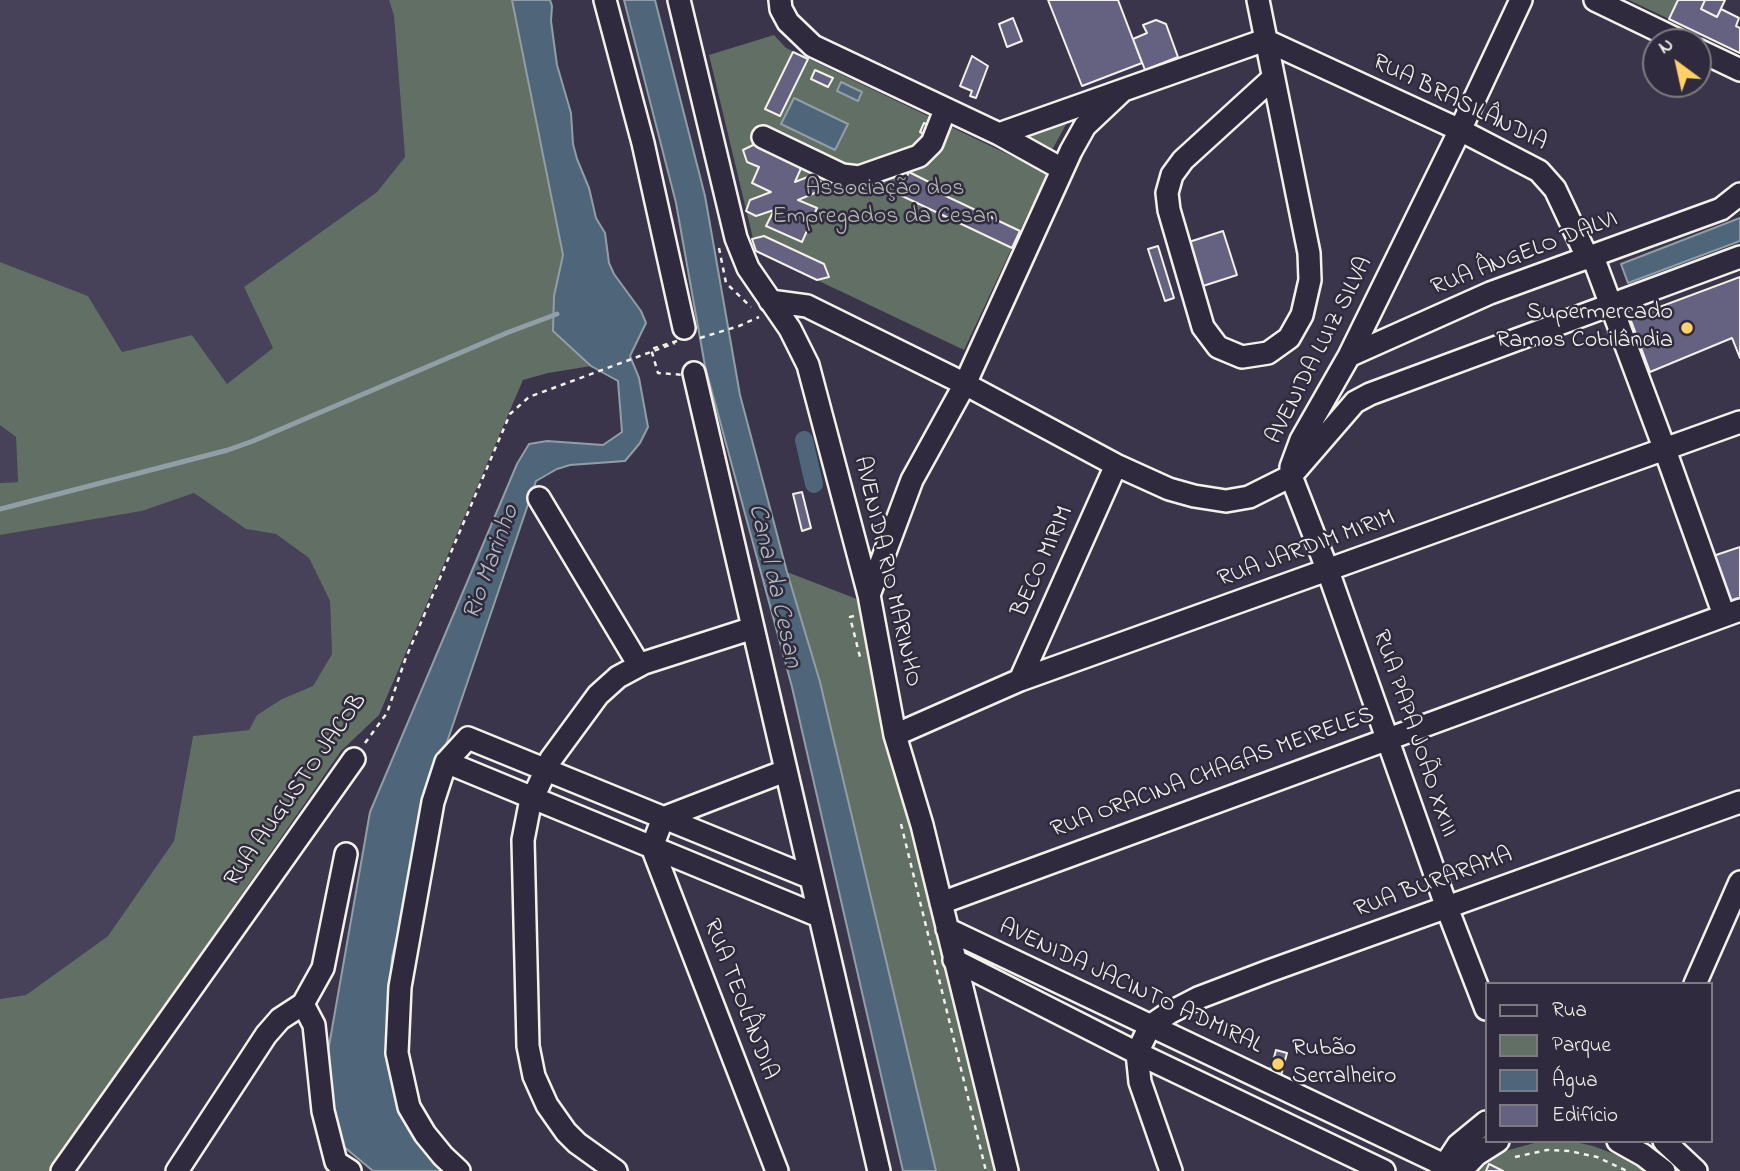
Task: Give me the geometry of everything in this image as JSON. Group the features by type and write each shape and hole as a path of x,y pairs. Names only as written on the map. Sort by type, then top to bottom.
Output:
{"street":[{"path":"605,0 643,143 684,336"},
{"name":"AVENIDA RIO MARINHO","path":"679,0 736,238 748,268 794,337 808,365 869,595 895,735 922,825 1007,1171"},
{"path":"780,0 781,9 788,22 813,46 999,134 1062,169"},
{"path":"1258,0 1309,253 1310,280 1303,315 1289,338 1268,353 1242,358 1218,347 1203,327 1168,210 1167,193 1172,175 1183,160 1273,78"},
{"name":"AVENIDA LUIZ SILVA","path":"773,305 807,306 965,384 1116,465 1169,489 1226,502 1250,497 1291,476 1291,467 1301,440 1349,356 1521,0"},
{"path":"1595,0 1653,28"},
{"path":"999,134 1265,40"},
{"name":"RUA BRASILÂNDIA","path":"1265,40 1460,130 1546,176 1555,189 1612,306 1665,450 1732,613"},
{"path":"1712,57 1740,70"},
{"path":"869,595 912,480 965,384 1062,169 1085,126 1122,92"},
{"path":"763,137 842,175 859,177 919,156 932,143 945,110"},
{"name":"RUA ÂNGELO DALVI","path":"1349,356 1490,293 1731,205 1740,194"},
{"path":"1291,476 1355,402 1370,394 1740,257"},
{"path":"689,374 753,628 879,1171"},
{"name":"RUA JARDIM MIRIM","path":"895,735 1020,680 1740,422"},
{"name":"BECO MIRIM","path":"1020,680 1116,465"},
{"name":"RUA PAPA JOÃO XXIII","path":"1291,476 1328,571 1447,908 1484,1004"},
{"path":"539,498 639,665"},
{"name":"RUA ORACINA CHAGAS MEIRELES","path":"941,902 1732,613"},
{"path":"616,1171 578,1143 555,1119 539,1090 530,1061 523,840 533,797 546,768 598,695 618,677 639,665 753,628"},
{"path":"459,1171 425,1134 410,1107 397,1053 400,986 408,930 433,802 446,762 468,738 809,877"},
{"name":"RUA AUGUSTO JACOB","path":"62,1171 354,759"},
{"path":"446,762 818,916"},
{"path":"652,847 663,818 785,771"},
{"name":"RUA BURARAMA","path":"1150,1026 1198,998 1740,802"},
{"name":"RUA TEOLÂNDIA","path":"652,847 777,1171"},
{"path":"177,1171 266,1035 280,1019 303,1004 323,968 346,854"},
{"path":"1696,982 1740,882"},
{"name":"AVENIDA JACINTO ADMIRAL","path":"947,929 1448,1169"},
{"name":"AVENIDA JACINTO ADMIRAL","path":"954,960 1137,1053 1384,1171"},
{"path":"303,1004 314,1026 323,1111 339,1168"},
{"path":"1150,1026 1137,1053 1140,1082 1171,1171"},
{"path":"1448,1169 1465,1138 1484,1124"},
{"path":"1448,1169 1495,1143"},
{"path":"1622,1143 1664,1171"},
{"path":"1666,1143 1696,1171"}],"path":[{"path":"689,374 658,373 651,349 684,336 739,326 773,305"},
{"name":"RUA AUGUSTO JACOB","path":"354,759 387,713 405,660 510,414 529,397 592,372 674,345 684,336"},
{"path":"1515,1157 1547,1150 1569,1151 1597,1157 1628,1171"}],"shaded area":[{"path":"0,0 389,0 394,16 405,157 377,192 244,287 273,348 227,384 192,335 122,352 88,296 0,262"},
{"path":"0,425 16,437 18,482 0,483"},
{"path":"194,493 246,529 276,534 309,558 330,601 332,654 313,686 282,699 257,715 249,730 193,736 174,841 108,936 26,995 0,999 0,535 142,511"}],"green space":[{"path":"389,0 512,0 563,255 554,296 553,331 591,366 523,380 379,715 341,751 50,1171 0,1171 0,999 26,995 108,936 174,841 193,736 249,730 257,715 282,699 313,686 332,654 330,601 309,558 276,534 246,529 194,493 142,511 0,535 0,483 18,482 16,437 0,425 0,262 88,296 122,352 192,335 227,384 273,348 244,287 377,192 405,157 394,16"},
{"path":"1629,0 1678,0 1669,19"},
{"name":"Associação dos Empregados da Cesan","path":"774,35 786,48 1047,173 964,350 756,251 709,55"},
{"path":"1070,117 1051,152 1021,136"},
{"path":"787,572 862,601 999,1171 936,1171 820,682"},
{"path":"1535,1143 1580,1143 1622,1157 1645,1171 1477,1171 1505,1151"}],"water":[{"name":"Rio Marinho","path":"512,0 550,0 552,6 551,21 557,65 571,113 577,159 589,188 596,218 605,233 609,263 646,323 630,356 639,378 648,427 640,443 625,461 570,465 536,481 447,742 392,957 388,1032 398,1101 453,1171 373,1171 343,1146 331,1125 326,1063 370,812 517,464 529,444 547,441 603,445 622,432 618,381 591,366 553,331 554,296 563,255"},
{"name":"Canal da Cesan","path":"624,0 655,0 705,196 740,395 787,572 820,682 936,1171 903,1171 792,687 705,366 676,203"},
{"path":"841,82 862,92 858,101 837,91"},
{"path":"794,98 848,124 835,150 781,124"},
{"path":"1740,218 1740,241 1628,283 1621,264"}],"building":[{"path":"1048,0 1118,0 1142,63 1082,86"},
{"path":"1678,0 1705,0 1701,9 1717,17 1721,9 1739,18 1736,26 1740,28 1740,53 1712,40 1712,28 1688,28 1669,19"},
{"path":"1705,0 1725,0 1717,17 1701,9"},
{"path":"1013,18 1022,41 1007,47 999,24"},
{"path":"1156,20 1166,24 1178,57 1145,70 1133,39 1147,33 1143,25"},
{"path":"793,52 808,59 780,116 765,109"},
{"path":"972,56 988,66 976,98 970,96 972,91 960,86"},
{"path":"815,70 833,78 828,87 811,79"},
{"path":"924,123 935,128 931,137 920,132"},
{"path":"755,144 802,166 795,182 810,176 821,182 817,192 798,200 817,208 802,242 766,226 774,210 756,216 746,211 750,200 771,192 752,183 759,167 747,162 743,150"},
{"path":"909,172 935,185 933,190 1020,231 1012,248 898,194"},
{"path":"1223,231 1237,275 1203,286 1189,242"},
{"path":"764,236 824,264 829,277 817,280 756,251 752,239"},
{"path":"1158,246 1174,298 1165,301 1148,249"},
{"name":"Supermercado Ramos Cobilândia","path":"1740,277 1740,358 1732,338 1650,372 1630,318"},
{"path":"802,492 811,528 802,531 793,494"},
{"path":"1740,547 1740,598 1730,601 1713,556"},
{"name":"Rubão Serralheiro","path":"1276,1050 1287,1053 1280,1079 1269,1076"},
{"path":"1489,1164 1503,1171 1486,1171"}],"waterway":[{"path":"0,509 228,450 557,314"},
{"path":"804,440 814,484"}],"place":[{"name":"Supermercado Ramos Cobilândia","path":"1687,328"},
{"name":"Rubão Serralheiro","path":"1278,1064"}]}
